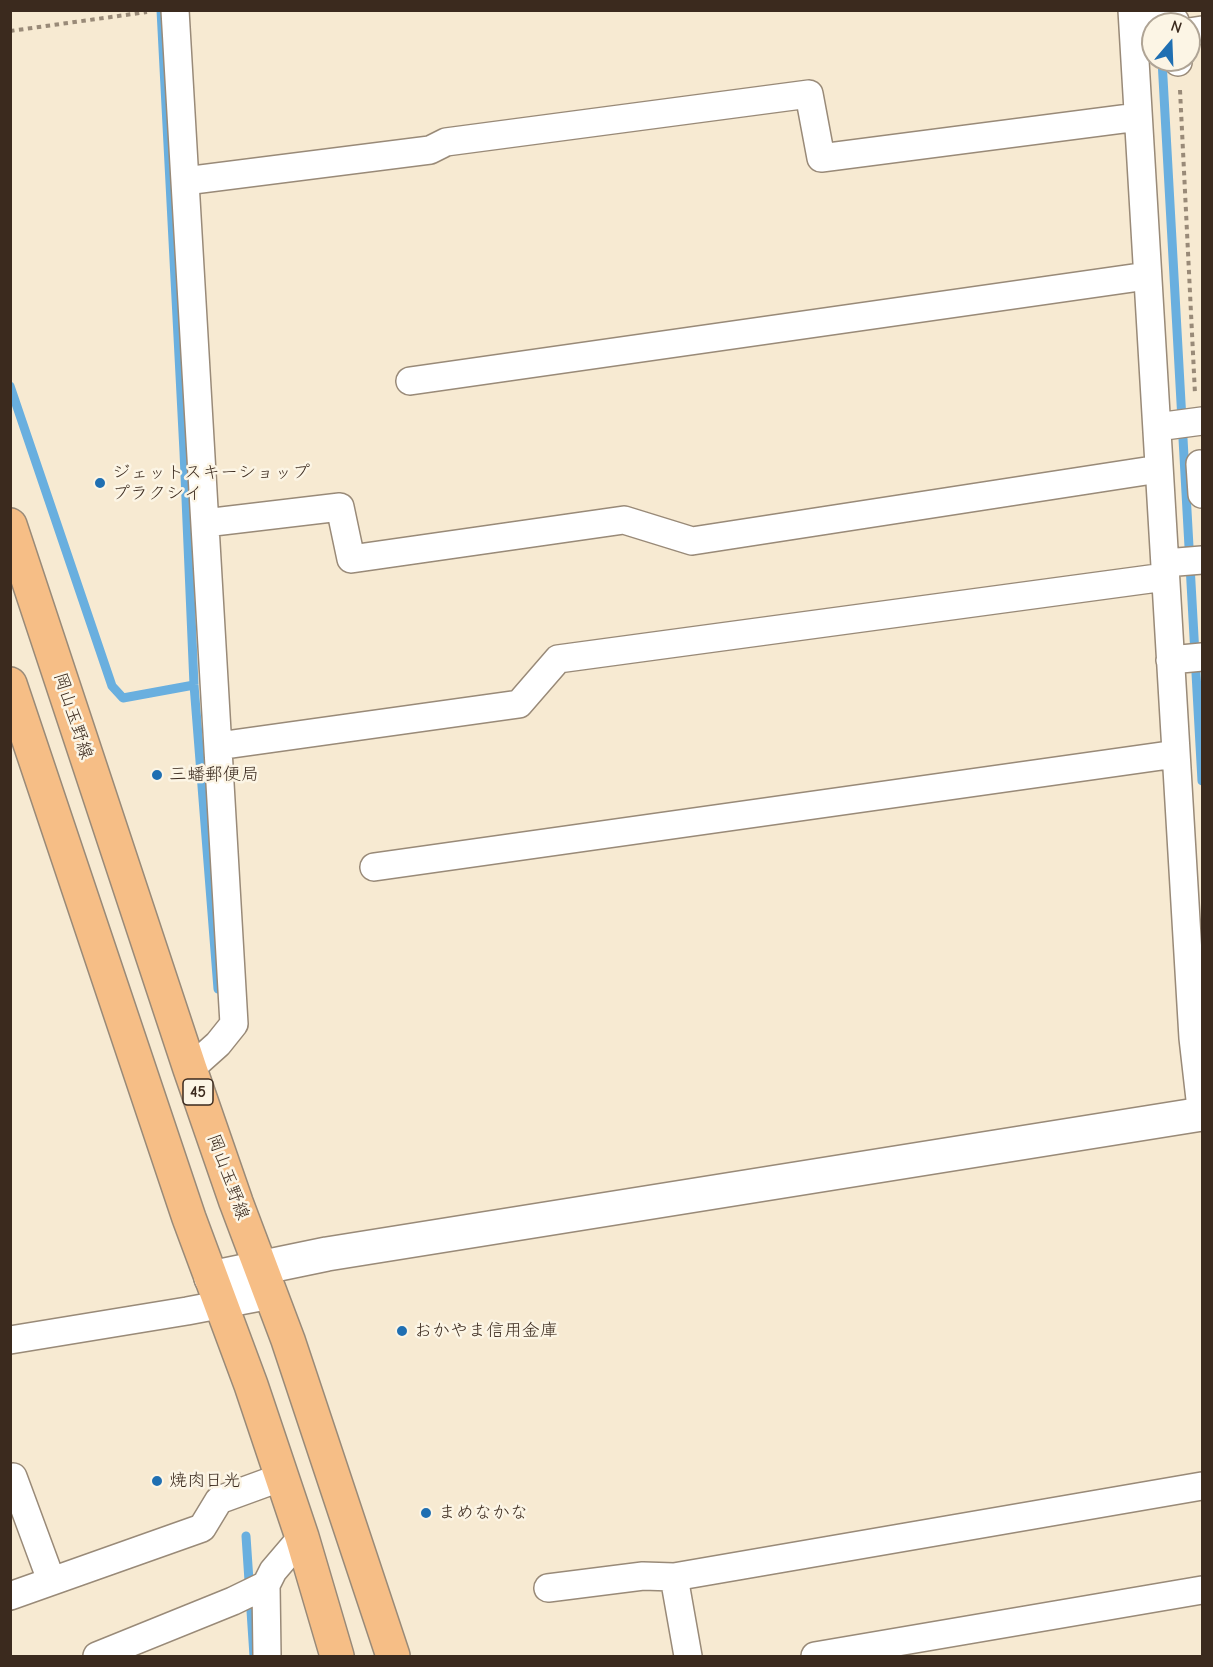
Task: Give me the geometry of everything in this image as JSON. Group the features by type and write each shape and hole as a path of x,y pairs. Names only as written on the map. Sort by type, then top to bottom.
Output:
{"main road":[{"name":"岡山玉野線","path":"10,525 190,1069 224,1169 288,1340 393,1656"},
{"path":"10,684 185,1207 282,1477 337,1656"}],"street":[{"path":"164,11 185,182 234,1024 218,1044 190,1069"},
{"path":"10,1340 266,1281 327,1254 1202,1115 1193,1038 1176,754 1186,659 1181,565 1159,469 1183,423 1147,276 1138,117 1155,72"},
{"path":"185,182 430,150 446,142 809,94 821,158 1138,117"},
{"path":"410,381 1147,276"},
{"path":"1200,464 1203,494"},
{"path":"205,523 340,507 351,559 624,520 692,541 1159,469"},
{"path":"218,746 519,704 558,659 1181,565"},
{"path":"374,867 1176,754"},
{"path":"10,1478 12,1477 51,1580"},
{"path":"10,1596 202,1528 219,1500 282,1477"},
{"path":"548,1588 643,1576 674,1577 1203,1486"},
{"path":"97,1656 253,1591 302,1537"},
{"path":"674,1577 688,1656"},
{"path":"815,1656 1203,1590"},
{"path":"253,1591 267,1656"}],"path":[{"path":"10,31 164,11"},
{"path":"1160,72 1183,423"}],"waterway":[{"path":"161,10 194,685 218,989"},
{"path":"1163,72 1202,781"},
{"path":"10,386 112,686 123,698 194,685"},
{"path":"246,1536 254,1656"}],"place":[{"name":"ジェットスキーショップ プラクシイ","path":"100,483"},
{"name":"三蟠郵便局","path":"157,775"},
{"name":"おかやま信用金庫","path":"402,1331"},
{"name":"焼肉日光","path":"157,1481"},
{"name":"まめなかな","path":"426,1513"}]}
